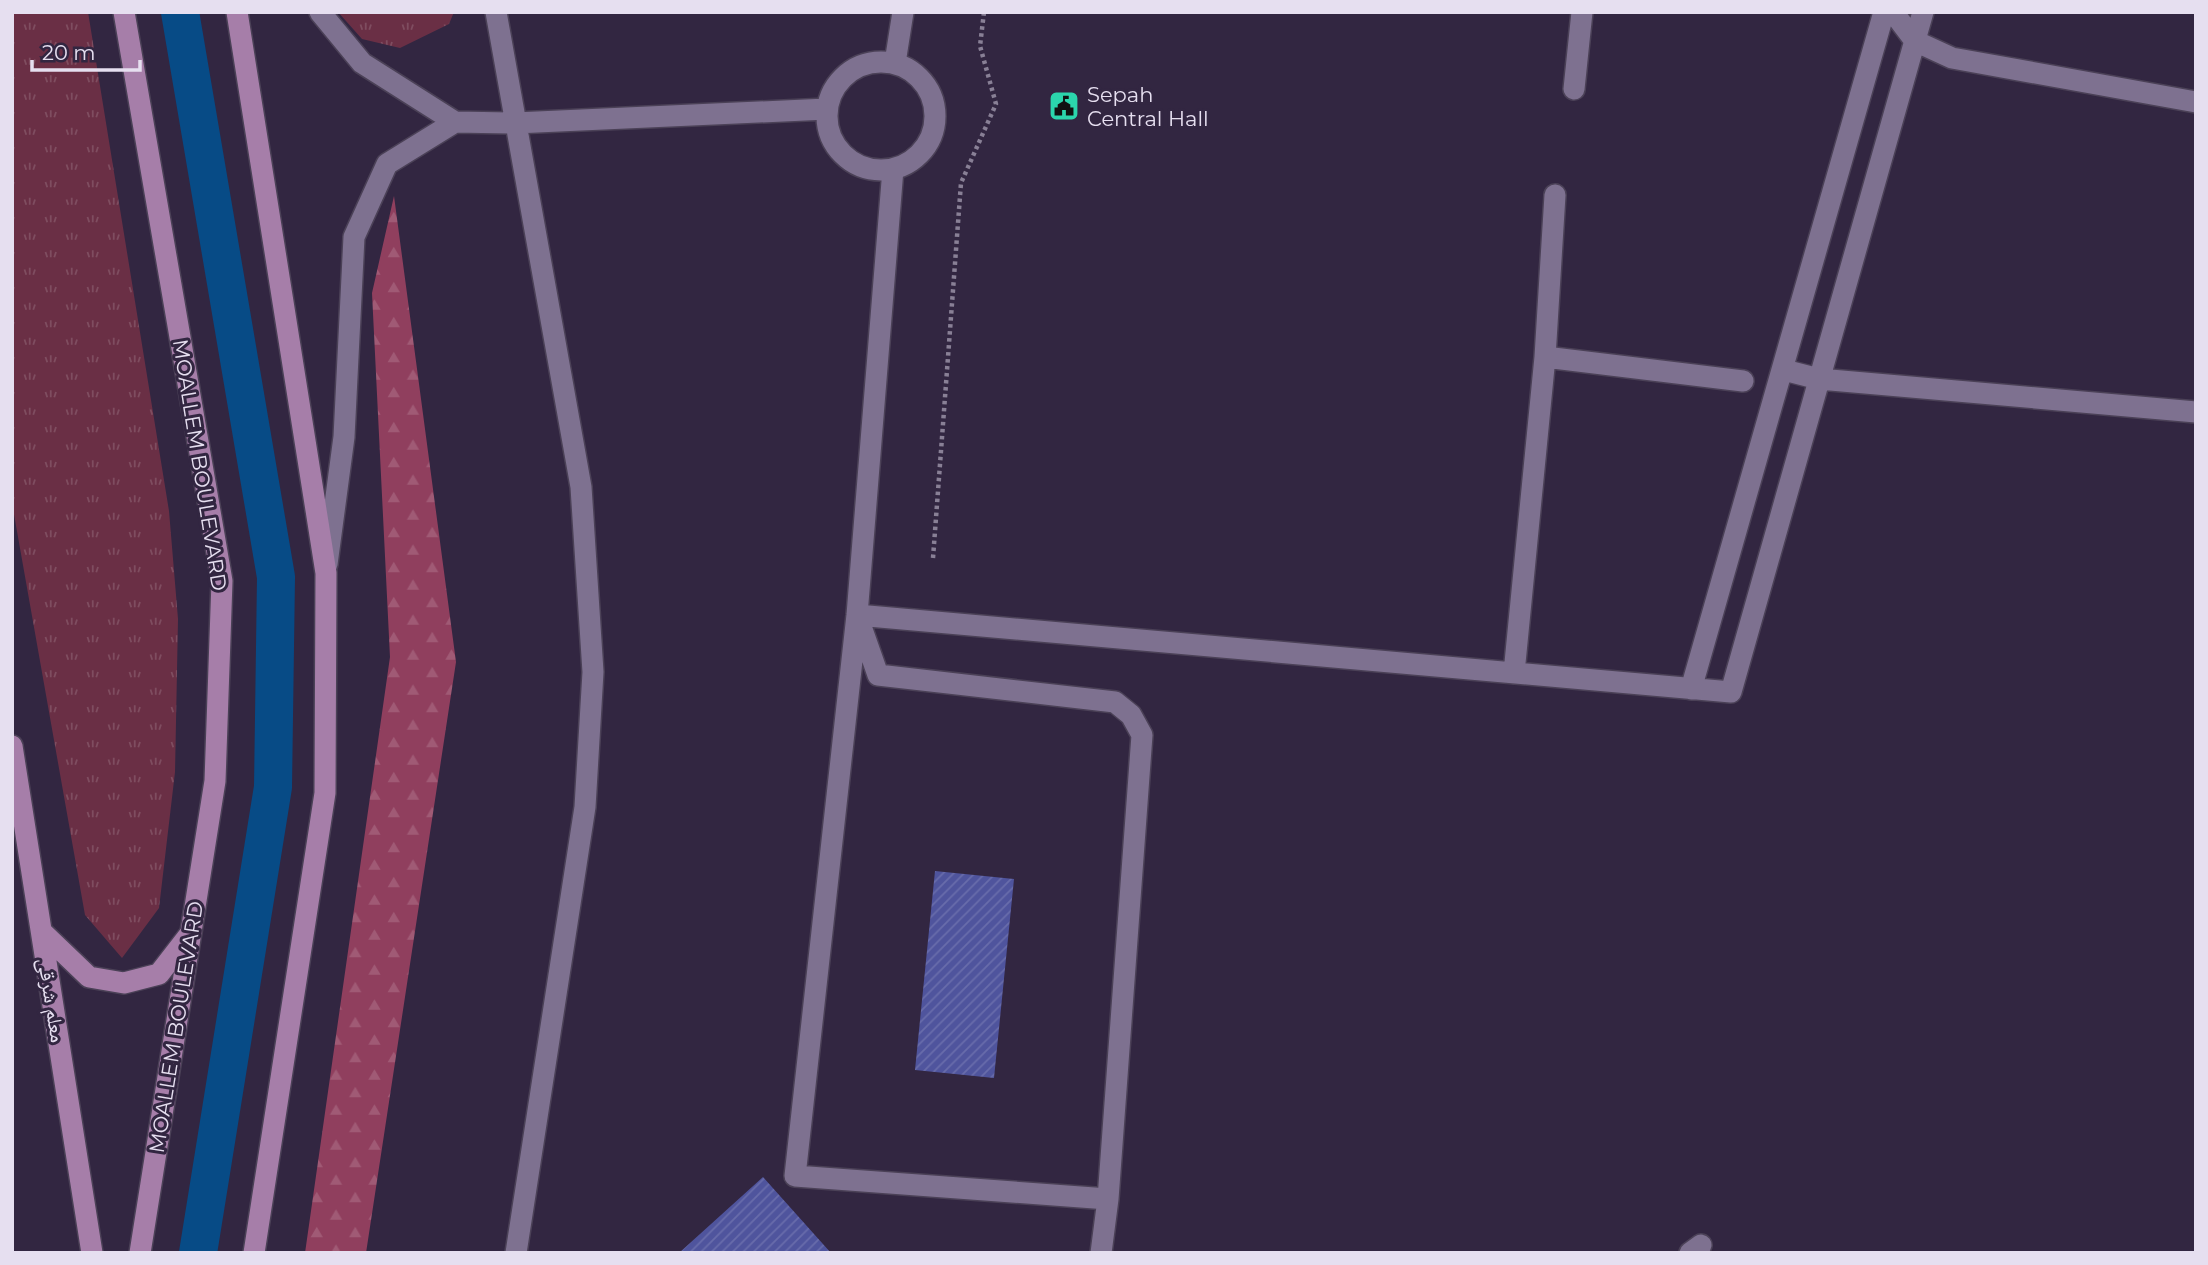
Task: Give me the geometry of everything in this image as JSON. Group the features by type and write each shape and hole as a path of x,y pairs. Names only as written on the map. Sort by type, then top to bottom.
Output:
{"main road":[{"name":"MOALLEM BOULEVARD","path":"124,12 222,580 215,780 141,1253"},
{"path":"237,12 326,573 325,793 254,1253"},
{"name":"معلم شرقی","path":"12,746 92,1253"},
{"path":"42,932 89,977 124,983 159,974 191,933"}],"street":[{"path":"320,12 362,63 455,122 515,123 827,109"},
{"path":"496,12 581,487 593,672 585,807 516,1253"},
{"path":"895,62 903,12"},
{"path":"1574,89 1582,12"},
{"path":"1692,689 1884,12"},
{"path":"1893,12 1915,41 1952,58 2196,102"},
{"path":"857,615 1731,692 1923,12"},
{"path":"895,62 912,71 925,83 934,100 936,119 932,136 923,151 893,169 876,170 859,166 844,156 833,143 827,126 827,109 832,92 843,76 868,63 895,62"},
{"path":"326,573 344,438 354,236 387,164 455,122"},
{"path":"893,169 857,615 795,1177 1108,1199"},
{"path":"1514,673 1545,357 1555,195"},
{"path":"1545,357 1744,381"},
{"path":"1784,370 1819,379 2196,412"},
{"path":"857,615 878,675"},
{"path":"850,673 1115,702 1131,715 1142,735 1108,1199 1101,1253"}],"path":[{"path":"933,558 961,183 996,104 980,46 984,12"}],"green space":[{"path":"12,12 88,12 169,511 178,619 175,772 159,908 122,958 85,915 12,503"},
{"path":"338,12 454,12 449,24 400,48 362,39"},
{"path":"394,196 456,662 366,1253 305,1253 390,657 372,293"}],"building":[{"path":"935,871 1014,879 994,1078 915,1070"},
{"path":"763,1177 831,1253 679,1253"}],"waterway":[{"path":"180,12 276,577 273,787 198,1253"}],"place":[{"name":"Sepah Central Hall","path":"1064,106"}]}
